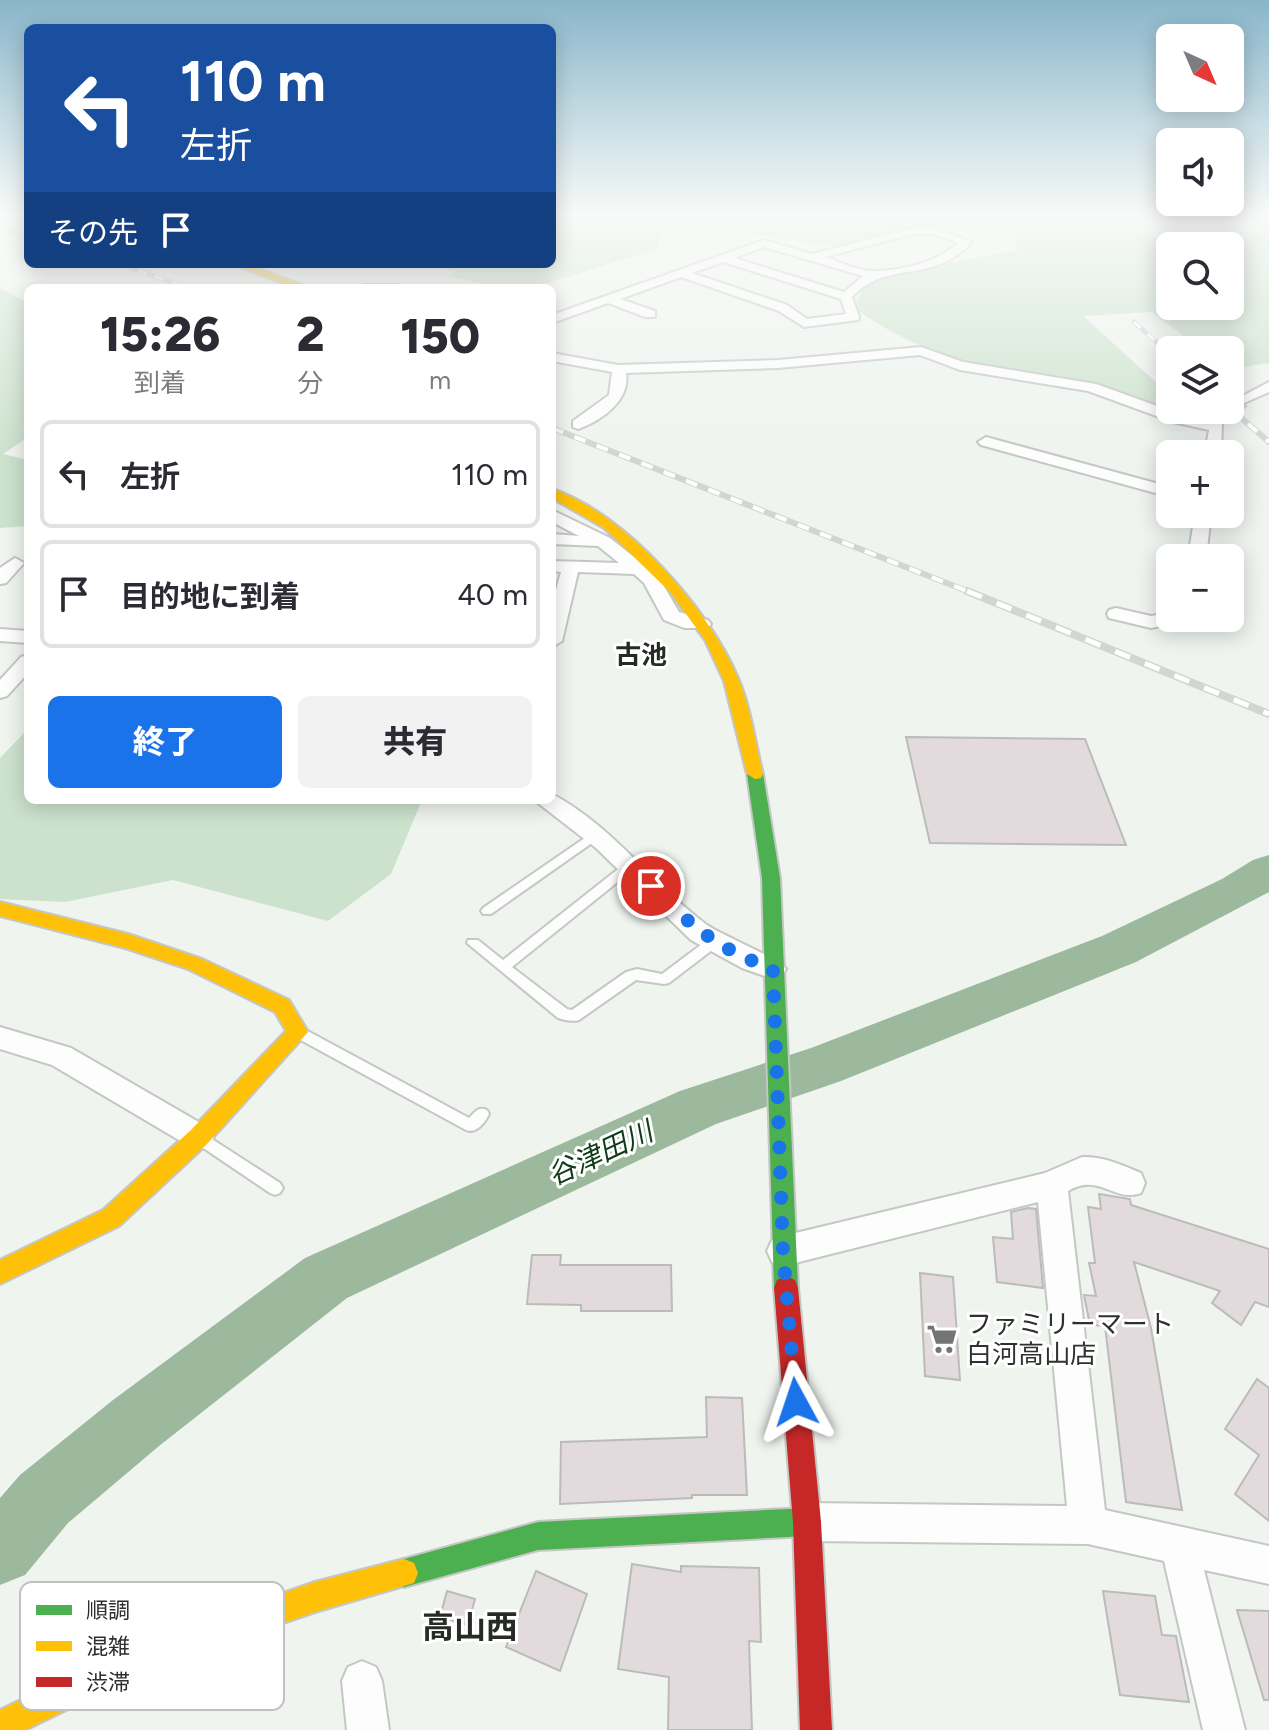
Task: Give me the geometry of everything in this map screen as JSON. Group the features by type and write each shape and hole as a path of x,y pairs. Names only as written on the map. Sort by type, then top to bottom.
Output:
{"street":[{"path":"556,318 623,294"},
{"path":"741,294 783,308 804,323 853,317 846,297"},
{"path":"836,294 846,297"},
{"path":"846,297 848,294"},
{"path":"608,299 650,314"},
{"path":"556,358 618,369 778,364 921,351 960,366 1091,387 1178,419 1220,421 1216,440"},
{"path":"578,424 618,394 622,384 618,369"},
{"path":"1244,399 1269,386"},
{"path":"986,442 1156,488"},
{"path":"557,497 609,525 675,589 701,624 732,681 758,787 771,878 783,1251 807,1522 816,1730"},
{"path":"556,517 604,542 637,569 659,588 671,616 684,622 701,624"},
{"path":"556,539 604,542"},
{"path":"0,579 15,563"},
{"path":"556,608 561,566 637,569"},
{"path":"1116,614 1156,621"},
{"path":"0,635 24,637"},
{"path":"0,692 24,665"},
{"path":"552,804 567,812 631,865 691,926 774,977"},
{"path":"0,909 128,941 195,964 282,1006 298,1032 199,1137 111,1218 0,1272"},
{"path":"0,1038 61,1056 199,1137"},
{"path":"783,1251 1052,1185 1073,1171 1095,1169 1130,1183"},
{"path":"1052,1185 1088,1525"},
{"path":"284,1608 538,1536 807,1522 1088,1525 1269,1565"},
{"path":"1179,1544 1224,1730"},
{"path":"362,1681 368,1730"},
{"path":"0,1726 33,1710"}],"lane":[{"path":"487,911 595,835"},
{"path":"503,967 631,865"},
{"path":"473,943 563,1014 574,1016 631,976 637,974 664,979 715,941"},
{"path":"298,1032 471,1126 482,1114"},
{"path":"199,1137 275,1188"}],"green space":[{"path":"0,294 11,294 24,301 24,440 3,454 24,459 24,526 0,528"},
{"path":"860,294 1156,294 1156,315 1152,312 1083,316 1156,382 1156,407 1086,381 961,360 888,330 854,308"},
{"path":"1244,294 1269,294 1269,363 1244,367 1244,336 1184,336 1163,320 1244,320"},
{"path":"24,733 24,804 420,804 391,874 328,921 173,880 65,902 0,899 0,758"}],"building":[{"path":"906,737 1085,739 1126,845 930,843"},
{"path":"1099,1194 1130,1199 1131,1205 1269,1249 1269,1307 1255,1302 1241,1325 1212,1303 1220,1291 1134,1262 1151,1328 1182,1510 1126,1502 1105,1326 1090,1325 1084,1295 1096,1296 1089,1263 1095,1263 1088,1207 1101,1209"},
{"path":"1036,1209 1043,1288 997,1282 993,1237 1013,1239 1011,1212"},
{"path":"532,1255 561,1255 560,1265 671,1265 672,1311 581,1311 581,1305 527,1304"},
{"path":"920,1273 953,1277 960,1380 925,1376"},
{"path":"1257,1379 1269,1388 1269,1521 1235,1494 1259,1455 1225,1429"},
{"path":"706,1397 742,1398 747,1495 692,1495 692,1498 560,1504 561,1442 707,1437"},
{"path":"632,1564 681,1572 681,1566 759,1568 761,1642 749,1641 752,1730 668,1730 669,1677 618,1669"},
{"path":"536,1571 587,1594 560,1671 506,1647"},
{"path":"447,1591 475,1599 468,1625 440,1617"},
{"path":"1103,1591 1155,1596 1162,1635 1176,1636 1189,1702 1120,1695"},
{"path":"1237,1610 1269,1611 1269,1700 1264,1700"}],"waterway":[{"name":"谷津田川","path":"0,1550 44,1499 136,1423 326,1278 699,1107 823,1066 1119,949 1238,890 1269,871"}],"railway":[{"path":"1134,322 1156,342"},
{"path":"1244,420 1269,442"},
{"path":"556,430 969,592"},
{"path":"969,592 1269,714"}],"traffic: fast":[{"path":"755,774 771,878 786,1288"},
{"path":"404,1573 538,1536 807,1522"}],"traffic: slow":[{"path":"556,495 609,525 675,589 712,640 732,681 755,774"},
{"path":"0,909 128,941 195,964 282,1006 298,1032 199,1137 111,1218 0,1272"},
{"path":"284,1608 404,1573"},
{"path":"0,1726 33,1710"}],"traffic: jam":[{"path":"786,1288 807,1522 816,1730"}],"place":[{"name":"ファミリーマート 白河高山店","path":"942,1339"}],"district":[{"name":"古池","path":"641,655"},
{"name":"高山西","path":"470,1627"}],"route":[{"path":"651,886 691,926 739,957 773,969 783,1251 796,1402"}]}
